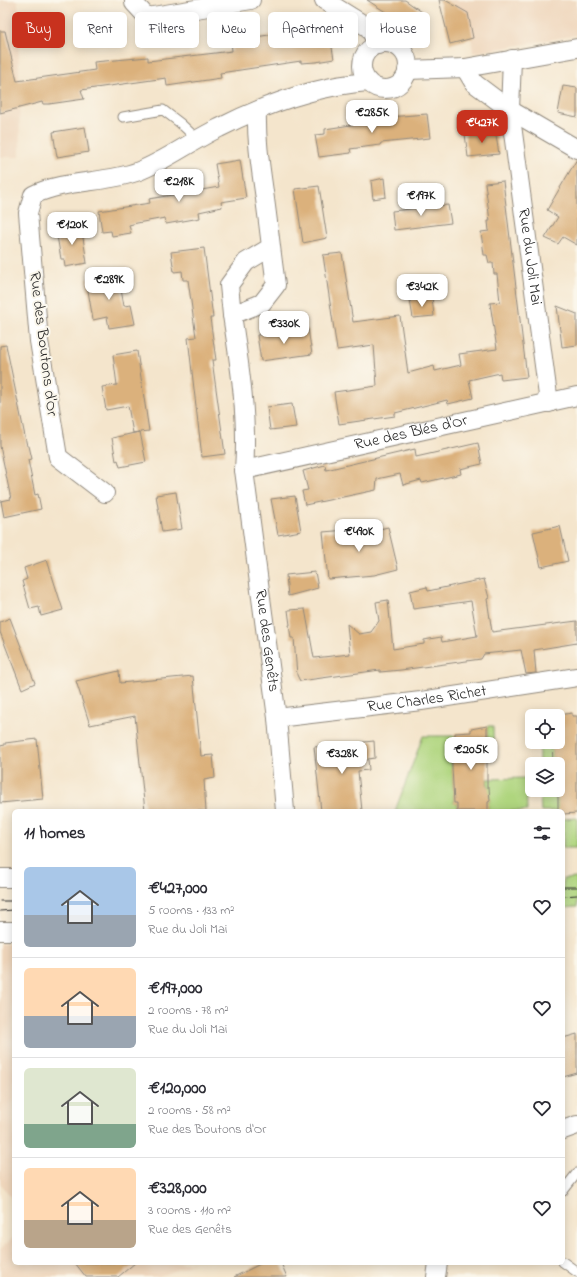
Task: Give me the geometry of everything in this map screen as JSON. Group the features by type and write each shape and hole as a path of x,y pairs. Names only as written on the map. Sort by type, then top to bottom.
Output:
{"street":[{"path":"134,0 134,3 147,17 251,0"},
{"path":"324,0 366,26"},
{"path":"374,48 366,54 362,68 368,82 381,89 395,87 401,82 408,70 407,62 398,48"},
{"path":"408,70 465,68 577,48"},
{"name":"Rue du Joli Mai","path":"512,59 510,110 549,403"},
{"path":"465,68 474,83 510,110 577,149"},
{"name":"Rue des Boutons d'Or","path":"105,493 58,457 39,341 28,213 33,194 48,187 114,177 139,171 197,139 291,97 348,84 368,82"},
{"path":"232,315 262,303 276,285 256,134 257,111"},
{"name":"Rue des Genêts","path":"271,248 246,262 229,285 243,390 246,441 244,470 277,718 285,809"},
{"name":"Rue des Blés d'Or","path":"244,470 577,396"},
{"name":"Rue Charles Richet","path":"277,718 421,701 577,677"},
{"path":"0,878 12,878"},
{"path":"0,931 12,931"},
{"path":"565,1129 577,1125"},
{"path":"436,1277 438,1265"}],"lane":[{"path":"123,117 163,110 197,139"},
{"path":"565,1188 577,1173"},
{"path":"565,1263 577,1272"}],"shaded area":[{"path":"0,0 18,0 18,12 12,12 12,48 19,48 20,157 0,157"},
{"path":"445,0 577,0 577,35 473,53 468,13"},
{"path":"0,944 11,944 12,1198 0,1183"},
{"path":"12,1239 12,1265 190,1265 157,1277 0,1277 0,1249"}],"green space":[{"path":"487,726 493,726 494,758 486,759 486,748 488,748"},
{"path":"423,736 455,736 455,749 451,749 454,802 457,803 457,809 396,809"},
{"path":"539,749 552,749 553,757 539,757"},
{"path":"525,778 527,809 488,809 488,802 490,801 487,779"},
{"path":"540,797 555,797 555,799 558,799 558,809 541,809"},
{"path":"577,818 577,848 565,848 565,819"},
{"path":"577,878 577,907 565,908 565,879"}],"building":[{"path":"367,0 405,0 422,12 386,12"},
{"path":"439,0 445,0 468,13 473,38 450,44"},
{"path":"0,31 5,31 17,81 95,70 94,62 148,57 148,61 232,51 232,48 260,48 260,36 268,35 268,48 332,48 334,59 301,63 301,61 220,73 221,78 167,86 166,78 81,90 84,99 49,104 43,104 42,102 0,113"},
{"path":"563,86 577,88 577,117 558,113"},
{"path":"427,114 430,138 381,143 380,145 350,149 351,153 319,157 315,135 325,134 325,129 364,123 363,119"},
{"path":"85,127 89,152 57,157 53,132"},
{"path":"495,130 499,154 468,157 465,134"},
{"path":"577,159 577,245 563,237 558,244 545,238 558,217 547,210"},
{"path":"240,160 246,198 221,202 222,207 199,212 200,218 166,224 165,218 137,223 129,225 131,233 112,236 111,231 102,232 99,211 150,203 149,199 219,187 215,164"},
{"path":"384,178 386,197 373,199 371,181"},
{"path":"503,181 527,377 501,380 500,373 469,380 473,398 448,404 447,400 395,413 395,416 339,424 334,392 377,386 374,345 337,350 323,255 342,253 353,322 400,316 408,373 434,366 435,371 461,365 459,354 497,349 490,303 500,302 497,274 494,274 493,263 489,263 487,255 484,255 481,232 489,231 488,221 490,221 485,183"},
{"path":"319,186 327,238 303,243 295,189"},
{"path":"448,205 451,223 394,230 392,211"},
{"path":"81,225 87,263 65,267 64,259 61,259 56,230"},
{"path":"204,248 213,318 210,318 216,360 212,360 225,454 202,457 188,338 196,337 188,280 183,280 182,271 174,272 171,252"},
{"path":"118,273 124,306 131,305 135,324 109,328 107,317 93,320 86,279"},
{"path":"432,297 434,316 413,318 410,300"},
{"path":"557,306 577,314 577,345 562,347"},
{"path":"308,329 312,354 261,361 257,335"},
{"path":"6,345 27,446 29,446 32,459 28,460 35,495 38,494 41,509 4,517 1,501 11,499 0,446 0,346"},
{"path":"137,351 149,431 140,432 146,462 120,467 118,460 116,461 112,438 139,432 133,433 128,406 106,410 102,387 117,385 113,355"},
{"path":"292,404 296,427 270,430 267,407"},
{"path":"478,443 482,464 460,469 461,474 422,483 421,480 403,485 400,474 377,479 376,490 305,505 302,491 308,490 303,471 325,465 326,470 415,449 416,457"},
{"path":"176,492 182,529 162,532 156,495"},
{"path":"295,496 301,531 278,535 271,499"},
{"path":"560,526 568,561 541,567 533,532"},
{"path":"388,527 398,569 374,575 328,579 323,532 358,529 359,534"},
{"path":"47,560 63,610 41,616 39,607 30,609 22,581 27,579 24,568"},
{"path":"315,572 318,588 288,596 286,575"},
{"path":"484,579 489,598 487,599 492,632 577,621 577,643 534,650 536,673 526,674 521,650 484,654 481,659 401,670 380,672 380,670 300,681 297,675 294,638 291,638 288,610 305,609 314,658 350,654 347,624 359,634 371,632 379,621 376,602 388,600 393,649 424,644 424,640 441,637 442,642 477,636 471,601 413,609 410,591 427,587 428,591"},
{"path":"10,618 35,683 22,689 0,632 0,622"},
{"path":"119,671 120,683 193,676 201,756 213,755 215,778 204,780 206,809 145,809 135,716 90,725 76,681"},
{"path":"572,713 572,716 577,716 577,813 565,814 565,809 558,809 558,797 565,797 565,757 553,757 552,749 565,749 565,714"},
{"path":"487,726 487,787 489,787 490,801 488,802 488,809 457,809 457,803 454,803 451,749 455,749 455,733 471,732 471,729"},
{"path":"37,739 43,799 0,803 0,746 5,745 5,743"},
{"path":"374,741 375,758 368,759 369,770 358,771 362,809 321,809 314,747"},
{"path":"577,1034 577,1073 565,1076 565,1037"},
{"path":"77,1265 133,1265 118,1277 86,1277"},
{"path":"258,1265 282,1265 287,1277 234,1277"}],"tram line":[{"path":"565,887 577,887"},
{"path":"565,896 577,895"},
{"path":"0,901 12,901"},
{"path":"0,911 12,910"}]}
